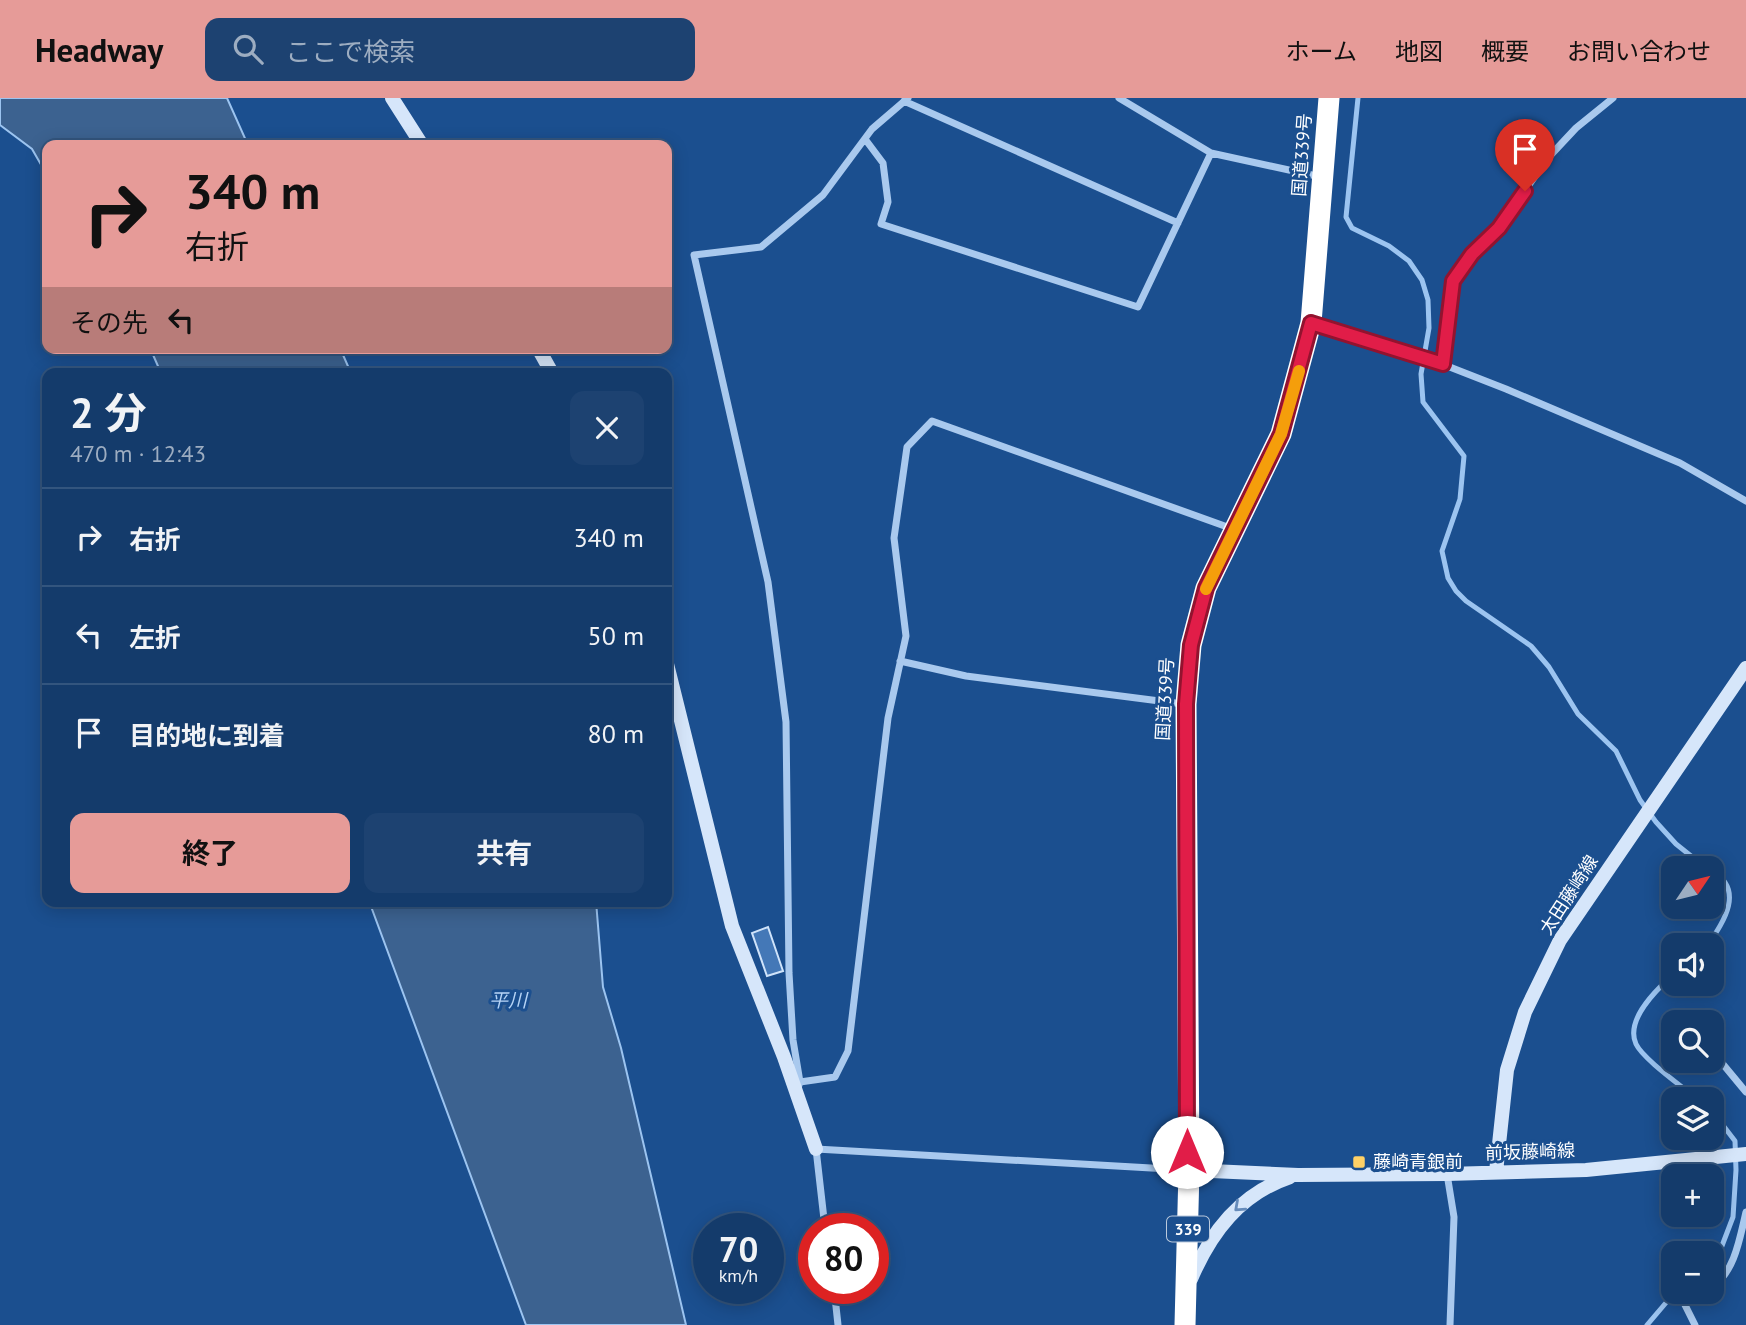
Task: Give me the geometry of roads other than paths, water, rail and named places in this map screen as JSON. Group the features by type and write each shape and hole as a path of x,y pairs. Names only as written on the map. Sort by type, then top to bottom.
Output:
{"highway":[{"name":"国道339号","path":"1185,1325 1189,1170 1186,704 1191,645 1206,588 1281,434 1311,323 1329,98"}],"main road":[{"path":"392,98 419,140"},
{"name":"太田藤崎線","path":"1496,1172 1507,1070 1525,1012 1560,940 1746,668"},
{"path":"672,684 732,926 798,1087 816,1149"},
{"name":"前坂藤崎線","path":"1189,1170 1298,1175 1447,1174 1586,1170 1746,1154"},
{"path":"1187,1288 1201,1255 1236,1209 1259,1191 1298,1175"}],"street":[{"path":"1119,98 1211,153 1324,177"},
{"path":"1443,364 1453,281 1472,254 1499,228 1547,159 1576,128 1614,98"},
{"path":"1178,223 906,100 872,129 823,195 761,247 694,255 768,582 786,722 789,972 798,1087 835,1077 848,1051 888,718 906,636 894,538 906,447 932,421 1236,530"},
{"path":"865,139 883,163 888,202 881,225 1138,307 1211,153"},
{"path":"1311,323 1443,364 1604,429 1680,463 1746,501"},
{"path":"900,661 966,676 1186,704"},
{"path":"1724,1065 1746,1092"},
{"path":"823,1213 816,1149 1189,1170"},
{"path":"1447,1174 1454,1217 1450,1325"},
{"path":"1724,1273 1736,1254 1746,1212"},
{"path":"836,1304 838,1325"},
{"path":"1687,1304 1695,1325"}],"water":[{"path":"0,98 227,98 246,140 42,140 42,166 32,149 0,125"},
{"path":"153,354 343,354 349,368 159,368"},
{"name":"平川","path":"371,907 596,907 603,987 621,1048 686,1325 526,1325"}],"waterway":[{"path":"1358,98 1346,217 1352,228 1389,246 1409,261 1422,280 1428,300 1429,328 1421,374 1423,402 1464,456 1460,499 1442,551 1448,578 1466,601 1531,646 1549,667 1578,714 1616,751 1640,800 1656,822 1691,856"},
{"path":"1724,882 1729,896 1724,918"},
{"path":"1716,933 1724,919"},
{"path":"1661,986 1639,1015 1634,1035 1640,1050 1682,1087"},
{"path":"1724,1127 1735,1141 1736,1170 1733,1217 1724,1241"},
{"path":"1647,1325 1665,1304"}],"place":[{"name":"藤崎青銀前","path":"1359,1162"}]}
